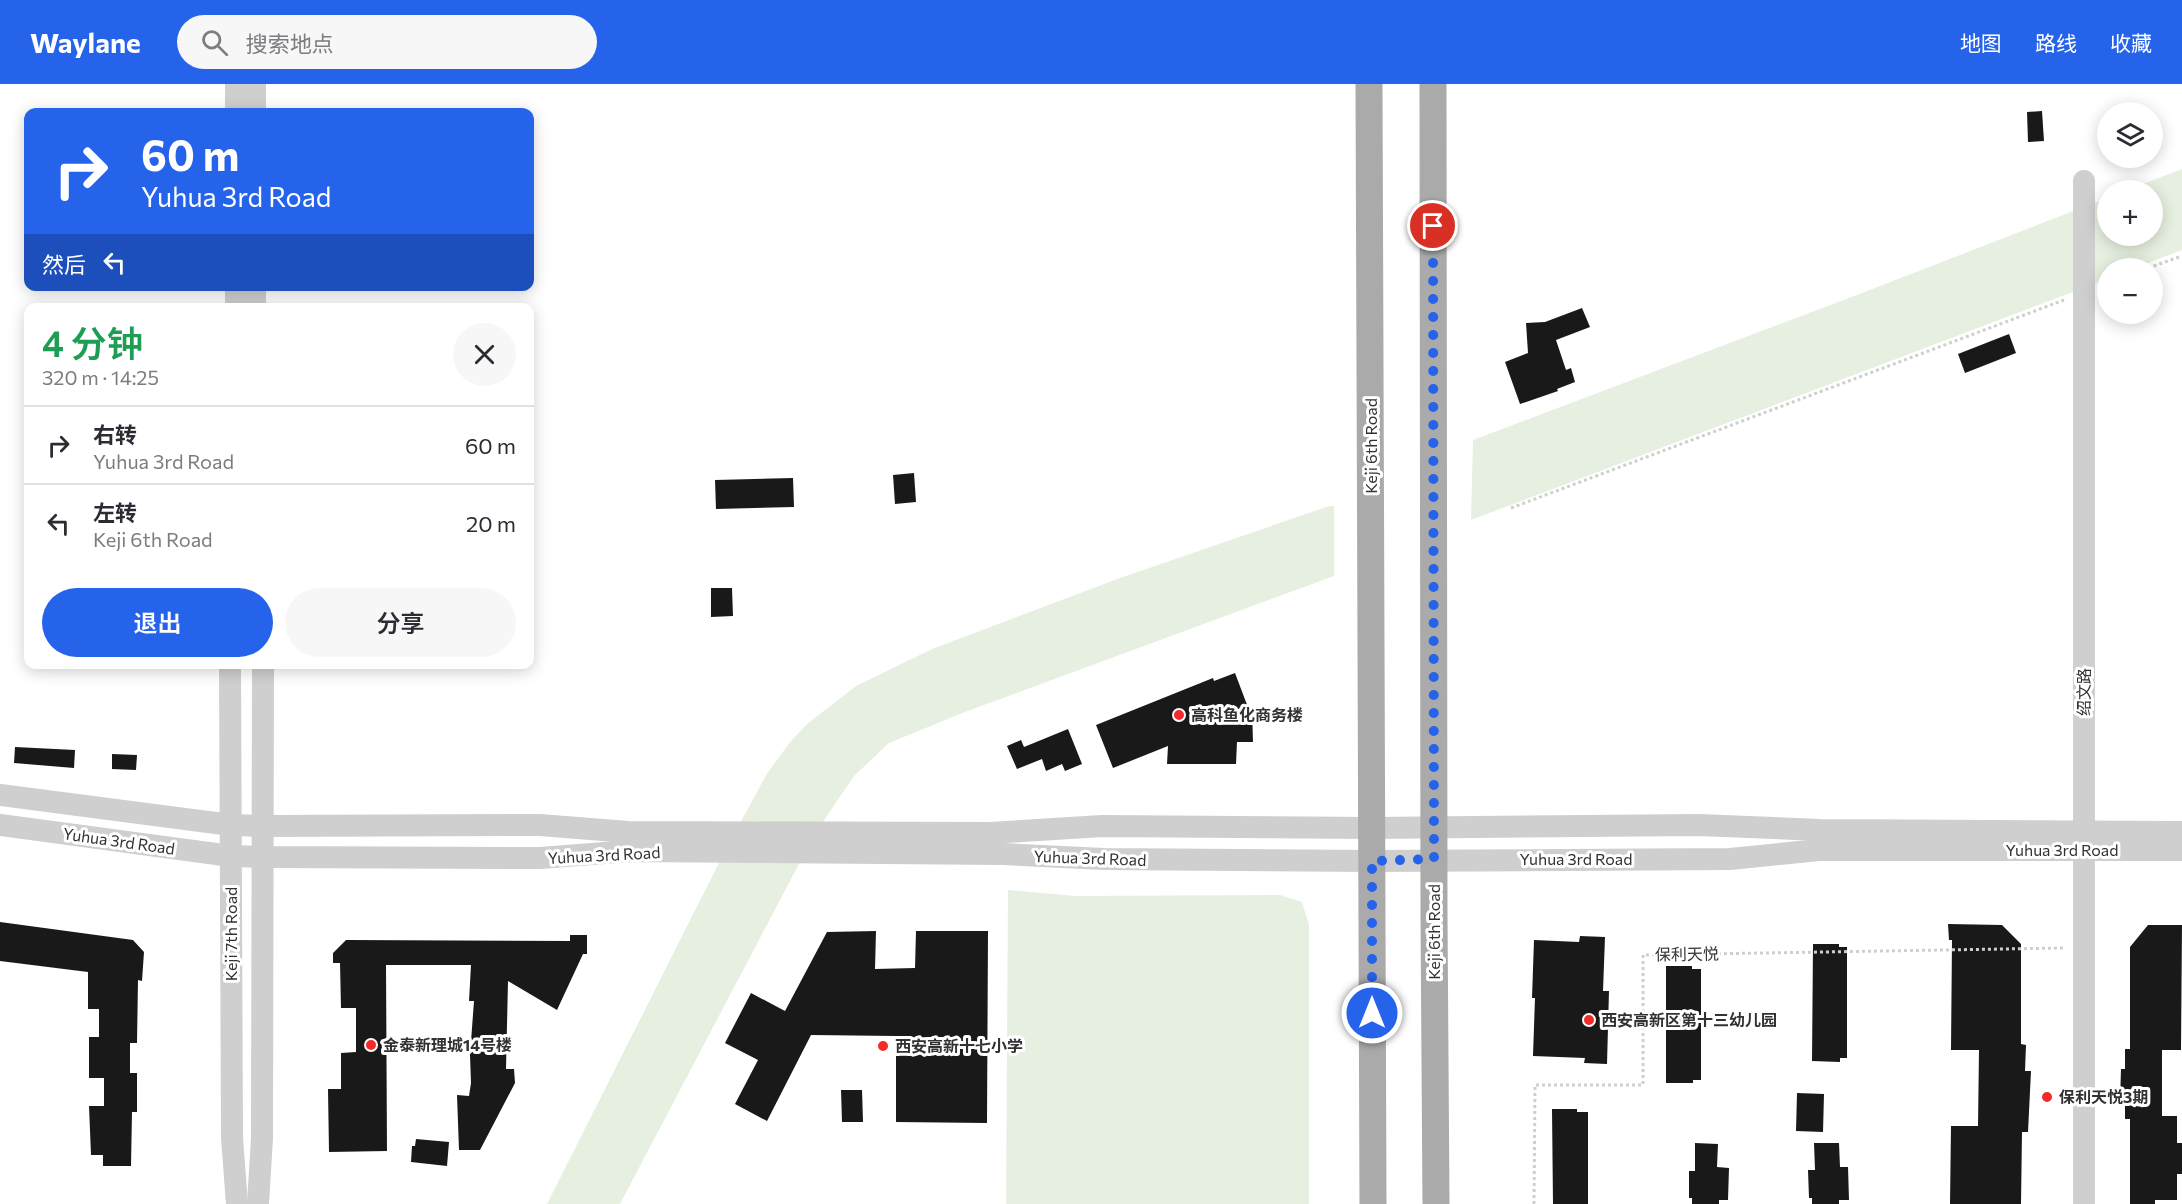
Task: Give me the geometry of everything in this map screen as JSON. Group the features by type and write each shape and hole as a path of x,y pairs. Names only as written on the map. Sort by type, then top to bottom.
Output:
{"main road":[{"name":"Keji 6th Road","path":"1369,84 1373,1204"},
{"name":"Keji 6th Road","path":"1433,84 1436,1204"}],"street":[{"path":"236,84 236,108"},
{"path":"255,84 255,108"},
{"name":"绍文路","path":"2084,181 2084,1204"},
{"name":"Keji 7th Road","path":"230,669 232,1138 237,1204"},
{"name":"Keji 7th Road","path":"258,1204 262,1138 263,669"},
{"name":"Yuhua 3rd Road","path":"0,795 231,825 262,826 540,825 628,832 990,833 1102,826 1372,828 1699,825 2084,841 2182,850"},
{"path":"158,847 161,816"},
{"name":"Yuhua 3rd Road","path":"0,825 231,856 330,858 540,858 641,851 1003,854 1104,860 1730,859 1819,850 2084,841 2182,832"},
{"path":"330,826 330,858"}],"path":[{"path":"2163,263 2182,256"},
{"path":"1511,508 2084,293"},
{"name":"保利天悦","path":"1534,1204 1535,1085 1643,1085 1643,955 2051,948"}],"green space":[{"path":"2182,169 2182,250 2161,258 2097,258 2097,283 1471,520 1473,440 2097,202 2097,246 2163,246 2163,180 2153,180"},
{"path":"1334,506 1334,576 965,712 889,743 854,776 820,826 739,825 768,772 791,741 807,724 856,686 932,649 1120,578"},
{"path":"729,843 810,843 620,1204 547,1204"},
{"path":"1008,890 1076,896 1280,895 1302,902 1309,925 1309,1204 1006,1204"}],"building":[{"path":"2042,111 2044,141 2028,142 2027,112"},
{"path":"1582,308 1590,327 1556,340 1566,370 1571,368 1575,382 1557,389 1558,391 1520,404 1505,362 1528,353 1526,323 1545,322"},
{"path":"2009,334 2016,353 1965,373 1958,354"},
{"path":"914,473 916,502 895,504 893,475"},
{"path":"793,478 794,507 716,509 715,480"},
{"path":"711,588 732,588 733,616 711,617"},
{"name":"高科鱼化商务楼","path":"1235,673 1249,710 1252,709 1253,742 1237,742 1236,764 1167,764 1168,746 1113,768 1096,725 1213,678 1214,681"},
{"path":"1068,729 1082,764 1065,771 1062,764 1046,771 1042,759 1017,769 1007,746 1021,740 1024,747"},
{"path":"15,747 75,750 74,768 14,763"},
{"path":"112,754 137,755 136,770 112,769"},
{"path":"0,922 133,940 144,952 142,981 138,980 137,1043 130,1043 130,1073 137,1073 137,1112 132,1112 131,1166 103,1166 103,1155 91,1155 89,1106 104,1106 104,1078 89,1078 89,1037 99,1037 99,1009 88,1009 88,972 0,961"},
{"path":"1948,924 2002,925 2021,944 2021,1044 2026,1045 2025,1071 2031,1071 2028,1132 2022,1132 2021,1204 1950,1204 1951,1126 1978,1126 1979,1050 1951,1050 1952,940 1949,940"},
{"path":"2148,925 2182,925 2181,1050 2162,1050 2162,1116 2177,1116 2177,1143 2182,1143 2182,1174 2177,1174 2177,1200 2155,1200 2155,1204 2130,1204 2130,1119 2125,1119 2125,1102 2120,1102 2121,1069 2125,1069 2125,1049 2130,1049 2130,947"},
{"path":"876,931 875,969 915,968 916,931 988,931 987,1123 896,1122 896,1036 811,1035 767,1121 735,1104 758,1060 725,1043 751,993 785,1011 827,932"},
{"path":"570,935 587,935 587,954 583,954 557,1010 508,981 506,1069 514,1069 515,1083 480,1150 459,1150 457,1095 469,1096 471,1083 470,1055 474,1001 469,1001 471,965 386,965 387,1151 329,1152 328,1089 341,1089 341,1053 356,1052 356,1008 341,1008 340,963 333,963 333,953 346,940 570,941"},
{"path":"1580,936 1605,937 1603,991 1609,991 1607,1064 1584,1063 1585,1058 1533,1056 1534,940 1579,942"},
{"path":"1813,944 1839,944 1839,947 1847,947 1847,1058 1840,1058 1840,1062 1812,1061"},
{"path":"1666,966 1692,966 1692,969 1701,969 1701,1080 1693,1080 1693,1083 1666,1083"},
{"path":"841,1090 862,1090 863,1122 842,1122"},
{"path":"1797,1093 1824,1094 1823,1132 1796,1131"},
{"path":"1552,1109 1577,1109 1577,1112 1588,1112 1588,1204 1553,1204"},
{"path":"416,1139 449,1142 447,1166 411,1162 412,1146 415,1146"},
{"path":"1695,1143 1718,1144 1717,1167 1729,1168 1728,1200 1719,1200 1719,1204 1692,1204 1692,1198 1689,1198 1689,1171 1695,1171"},
{"path":"1814,1143 1839,1143 1840,1167 1848,1167 1849,1200 1839,1200 1839,1204 1812,1204 1812,1198 1809,1198 1808,1170 1815,1170"}],"place":[{"name":"高科鱼化商务楼","path":"1179,715"},
{"name":"西安高新区第十三幼儿园","path":"1589,1020"},
{"name":"金泰新理城14号楼","path":"371,1045"},
{"name":"西安高新十七小学","path":"883,1046"},
{"name":"保利天悦3期","path":"2047,1097"}],"route":[{"path":"1372,1013 1372,861 1434,859 1433,226"}]}
